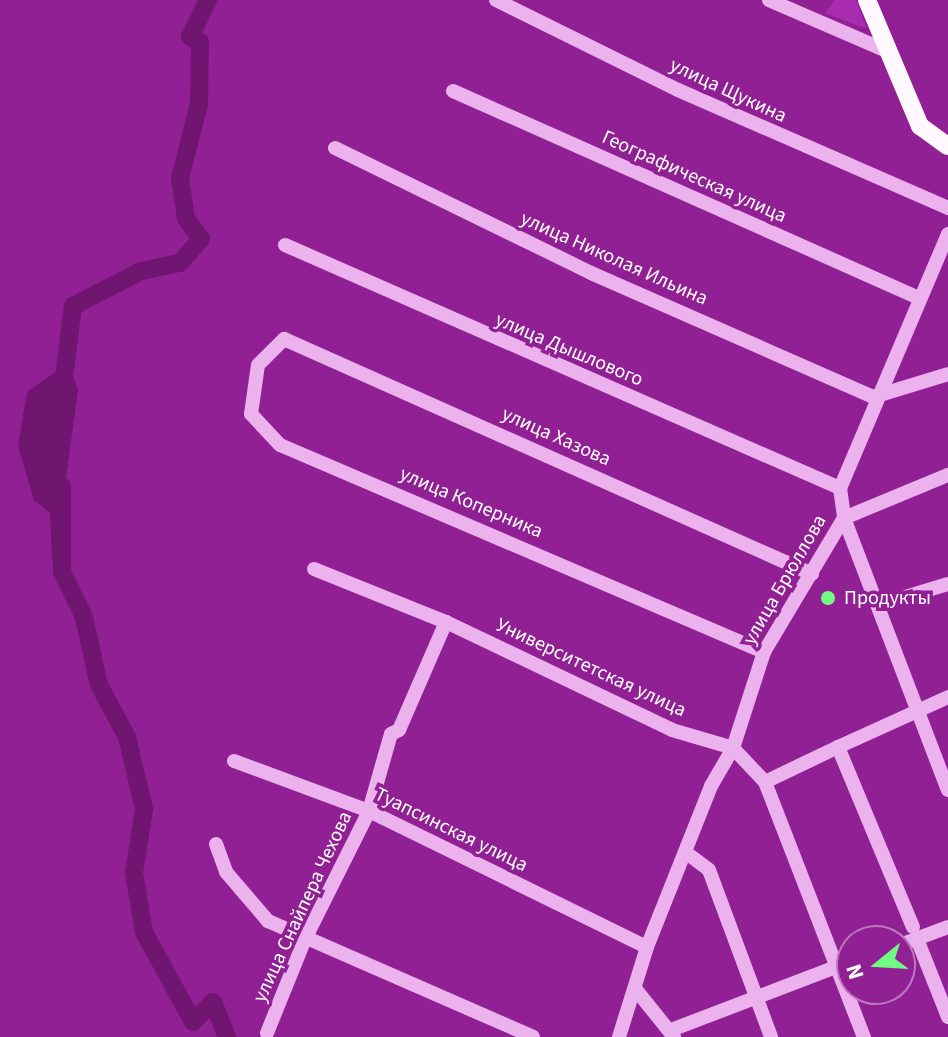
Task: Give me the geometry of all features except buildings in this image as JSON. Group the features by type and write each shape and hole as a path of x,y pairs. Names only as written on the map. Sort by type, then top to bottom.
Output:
{"main road":[{"path":"867,0 920,126 933,140 948,146"}],"street":[{"name":"улица Щукина","path":"496,0 705,103 948,208"},
{"path":"769,0 889,52"},
{"name":"Географическая улица","path":"453,91 919,298"},
{"name":"улица Николая Ильина","path":"335,148 591,273 879,398"},
{"path":"840,488 948,234"},
{"name":"улица Дышлового","path":"285,245 840,488"},
{"name":"улица Хазова","path":"284,339 812,574"},
{"name":"улица Коперника","path":"284,339 258,365 251,414 267,437 764,652"},
{"path":"879,398 948,374"},
{"path":"948,475 909,496 844,518 948,790"},
{"name":"улица Брюллова","path":"619,1037 637,991 647,947 688,854 711,786 733,748 764,652 844,518 840,488"},
{"name":"Университетская улица","path":"314,569 446,622 672,730 733,748"},
{"path":"879,605 948,584"},
{"name":"улица Снайпера Чехова","path":"267,1033 305,939 369,811 391,734 399,730 446,622"},
{"path":"765,782 916,709 948,697"},
{"path":"838,747 912,925"},
{"path":"733,748 765,782 864,1037"},
{"name":"Туапсинская улица","path":"234,761 369,811 647,947"},
{"path":"216,844 226,872 254,910 305,939 533,1037"},
{"path":"688,854 709,870 771,1037"},
{"path":"916,933 948,927"},
{"path":"916,936 948,1017"},
{"path":"637,991 673,1033 755,996 835,967"}],"shaded area":[{"path":"835,0 856,0 867,29 825,13"},
{"path":"61,368 72,373 78,390 61,515 62,572 52,559 50,513 34,500 18,446 27,392"}],"waterway":[{"path":"62,393 73,306 141,271 180,263 201,239 186,218 180,178 199,104 200,42 190,37 208,0"},
{"path":"62,486 62,572 84,617 99,685 127,737 144,809 134,873 144,932 193,1022 213,1002 227,1037"}],"place":[{"name":"Продукты","path":"828,598"}]}
